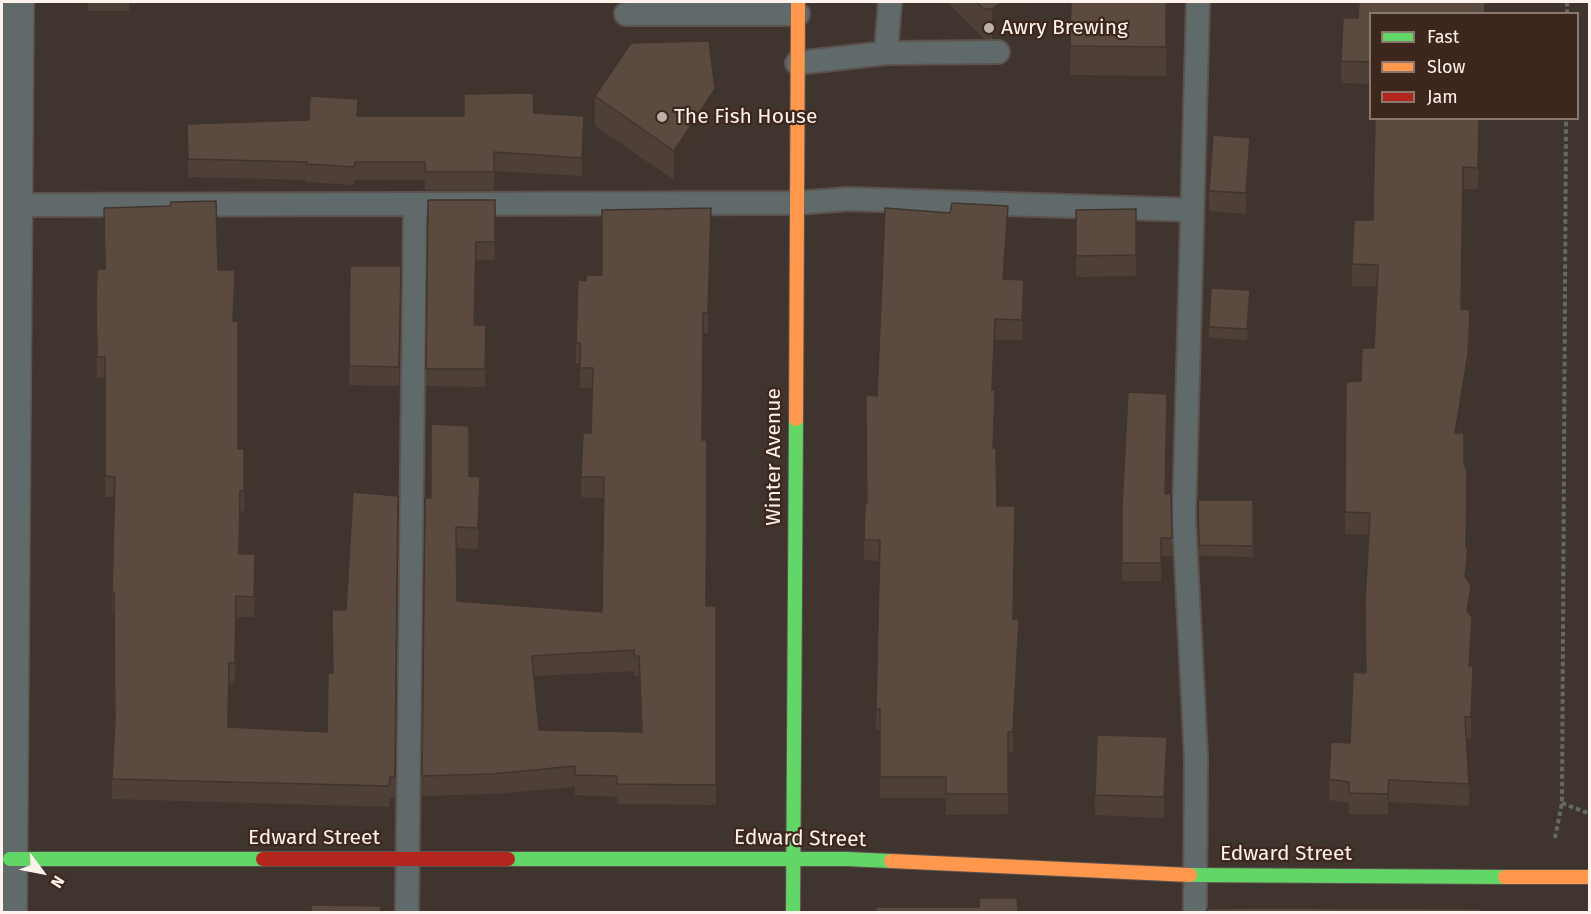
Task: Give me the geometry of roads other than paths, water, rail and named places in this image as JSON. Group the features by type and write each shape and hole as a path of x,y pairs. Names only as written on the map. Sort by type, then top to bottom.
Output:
{"street":[{"path":"10,912 17,2"},
{"name":"Winter Avenue","path":"794,912 798,8"},
{"name":"Edward Street","path":"10,859 847,860 1008,870 1196,875 1590,877"}],"lane":[{"path":"886,53 890,2"},
{"path":"1195,912 1196,757 1184,519 1198,2"},
{"path":"626,14 798,8"},
{"path":"797,63 886,53 998,52"},
{"path":"15,205 796,203 849,199 1192,210"},
{"path":"407,912 415,204"}],"place":[{"name":"Awry Brewing","path":"989,28"},
{"name":"The Fish House","path":"662,117"}]}
